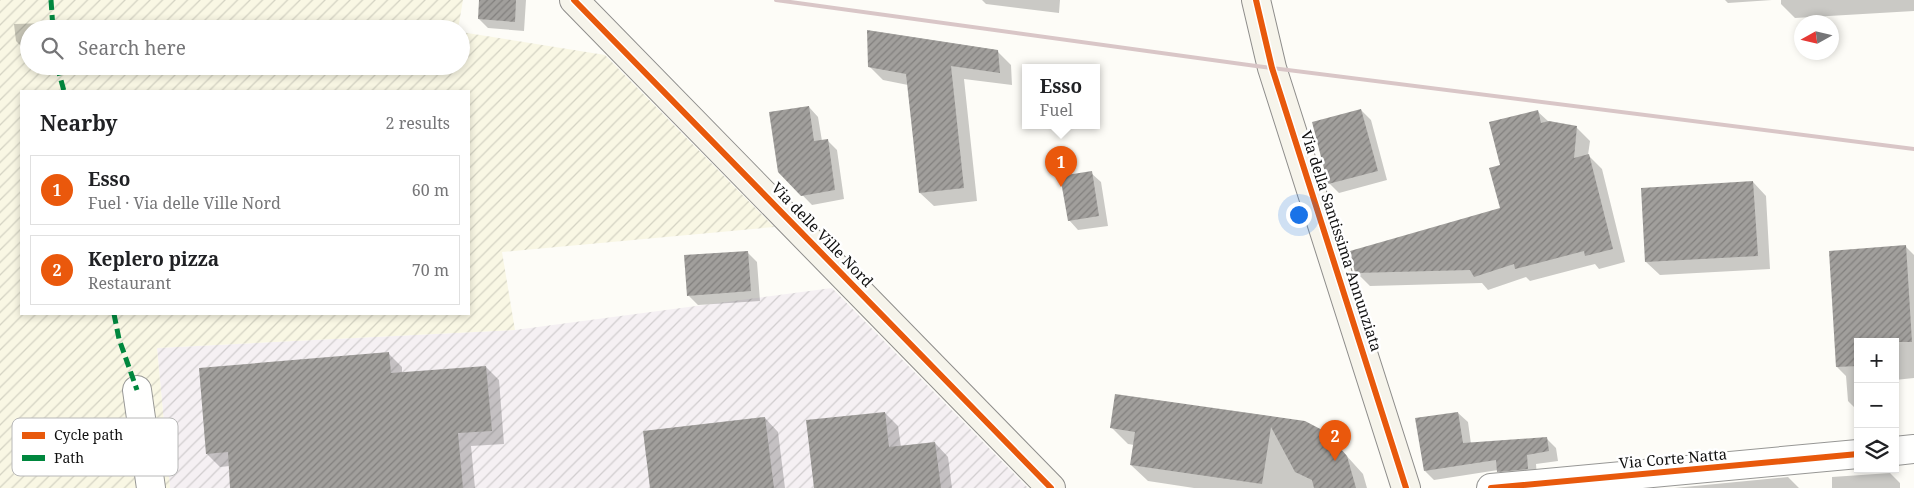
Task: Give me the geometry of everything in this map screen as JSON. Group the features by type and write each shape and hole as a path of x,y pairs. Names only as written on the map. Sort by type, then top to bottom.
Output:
{"street":[{"name":"Via delle Ville Nord","path":"574,0 1051,488"},
{"name":"Via della Santissima Annunziata","path":"1256,0 1272,68 1406,488"},
{"path":"137,390 141,418"},
{"path":"1899,451 1914,449"},
{"name":"Via Corte Natta","path":"1491,488 1854,454"}],"shaded area":[{"path":"0,0 463,0 460,20 20,20 20,75 470,75 470,33 605,55 774,227 502,252 515,330 157,348 164,418 12,418 12,476 169,476 170,488 0,488"},
{"path":"832,288 1028,488 170,488 169,476 178,476 178,418 164,418 157,348 515,330"}],"building":[{"path":"479,0 516,0 515,22 478,19"},
{"path":"867,30 998,50 1000,73 951,66 964,188 919,193 906,74 868,67"},
{"path":"809,106 814,141 828,139 835,190 801,196 778,172 769,112"},
{"path":"1361,109 1378,171 1328,184 1312,122"},
{"path":"1538,110 1541,123 1549,121 1577,126 1574,158 1589,154 1613,249 1585,256 1584,251 1515,269 1514,264 1474,277 1470,270 1355,273 1350,251 1500,208 1489,168 1500,165 1489,122"},
{"path":"1092,171 1099,216 1068,221 1060,176"},
{"path":"1753,181 1758,256 1645,262 1641,188"},
{"path":"1906,245 1912,342 1899,342 1899,338 1854,338 1854,366 1836,367 1829,251"},
{"path":"748,251 751,291 687,296 684,255"},
{"path":"389,352 391,373 486,366 492,431 458,433 463,488 230,488 228,452 206,454 199,368"},
{"path":"1115,394 1305,421 1326,432 1347,456 1356,488 1314,488 1312,480 1295,472 1271,427 1262,484 1130,465 1135,432 1110,428"},
{"path":"885,412 889,447 935,442 941,488 814,488 806,420"},
{"path":"1458,412 1463,443 1547,437 1549,451 1527,455 1528,469 1497,472 1496,460 1424,471 1415,418"},
{"path":"765,417 774,488 650,488 643,431"}],"railway":[{"path":"776,0 1256,66 1914,149"}],"marked path":[{"path":"51,0 52,20"},
{"path":"60,75 64,90"},
{"path":"114,315 119,339 137,390"}],"cycle path":[{"path":"574,0 1051,488"},
{"path":"1256,0 1272,68 1406,488"},
{"path":"1491,488 1854,454"}],"place":[{"name":"Esso","path":"1061,187"},
{"name":"Keplero pizza","path":"1335,461"}]}
